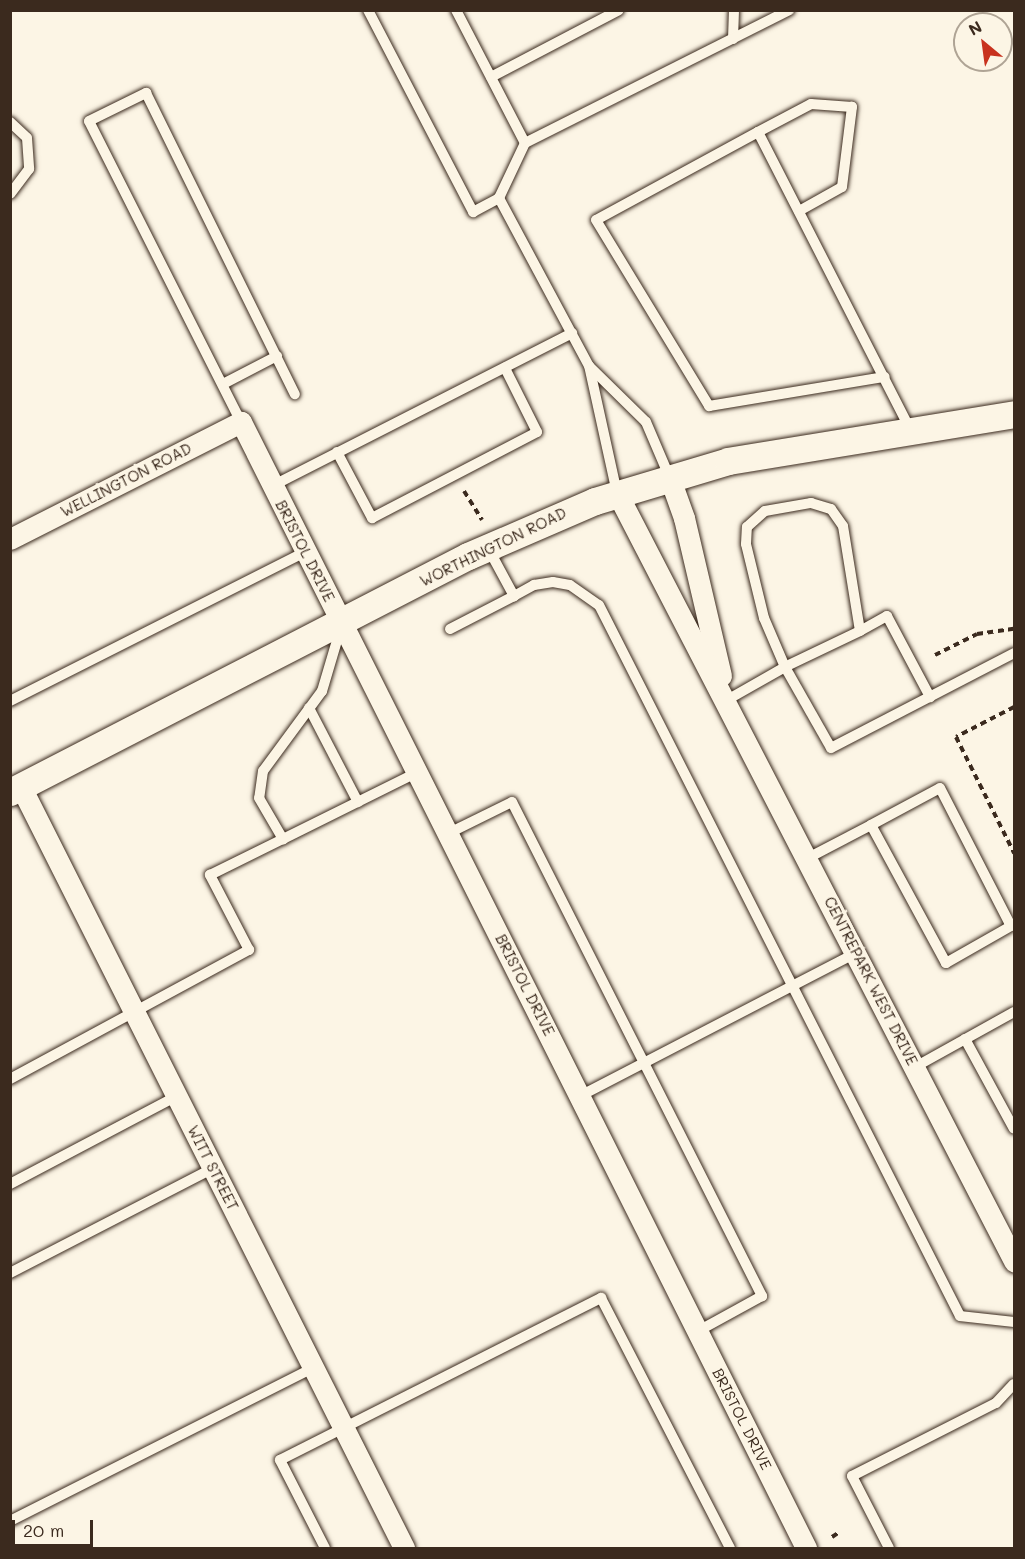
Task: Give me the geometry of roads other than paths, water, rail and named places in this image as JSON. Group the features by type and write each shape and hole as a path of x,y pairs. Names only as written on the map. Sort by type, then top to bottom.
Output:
{"street":[{"name":"WORTHINGTON ROAD","path":"16,789 488,547 617,493 669,476 771,452 1014,414"},
{"name":"BRISTOL DRIVE","path":"240,422 418,772 806,1548"},
{"name":"WELLINGTON ROAD","path":"10,539 240,422"},
{"name":"CENTREPARK WEST DRIVE","path":"669,476 684,518 727,700"},
{"name":"CENTREPARK WEST DRIVE","path":"617,493 692,642 727,700 1014,1261"},
{"name":"WITT STREET","path":"16,789 135,1012 404,1548"}],"lane":[{"path":"368,10 472,212 499,198 525,143 789,10"},
{"path":"456,10 525,143"},
{"path":"491,77 619,10"},
{"path":"733,39 734,10"},
{"path":"240,422 223,384 89,121 146,93 295,394"},
{"path":"799,211 842,187 852,107 811,104 596,220 710,406 885,376"},
{"path":"10,122 27,138 30,169 10,194"},
{"path":"758,132 885,376 910,430"},
{"path":"499,198 589,366 617,493"},
{"path":"272,486 572,333"},
{"path":"223,384 277,356"},
{"path":"589,366 646,422 669,476"},
{"path":"337,452 372,518 537,432 505,368"},
{"path":"860,631 838,517 831,509 811,502 757,514 747,527 746,544 764,618 785,667 831,748 1014,653"},
{"path":"488,547 514,596"},
{"path":"10,700 305,552"},
{"path":"450,629 534,585 553,582 570,585 599,605 960,1316 1014,1322"},
{"path":"727,700 785,667 887,616 930,697"},
{"path":"283,839 259,798 263,771 322,691 342,623"},
{"path":"309,708 358,802"},
{"path":"10,1079 249,950 210,875 418,772"},
{"path":"808,858 940,788 1011,926 946,963 871,825"},
{"path":"448,833 512,802 762,1296 698,1331"},
{"path":"580,1096 856,953"},
{"path":"915,1066 1014,1012"},
{"path":"965,1039 1014,1129"},
{"path":"10,1184 177,1095"},
{"path":"10,1273 213,1168"},
{"path":"325,1548 280,1460 601,1298 730,1548"},
{"path":"10,1521 313,1368"},
{"path":"889,1548 852,1476 996,1404 1014,1384"}]}
